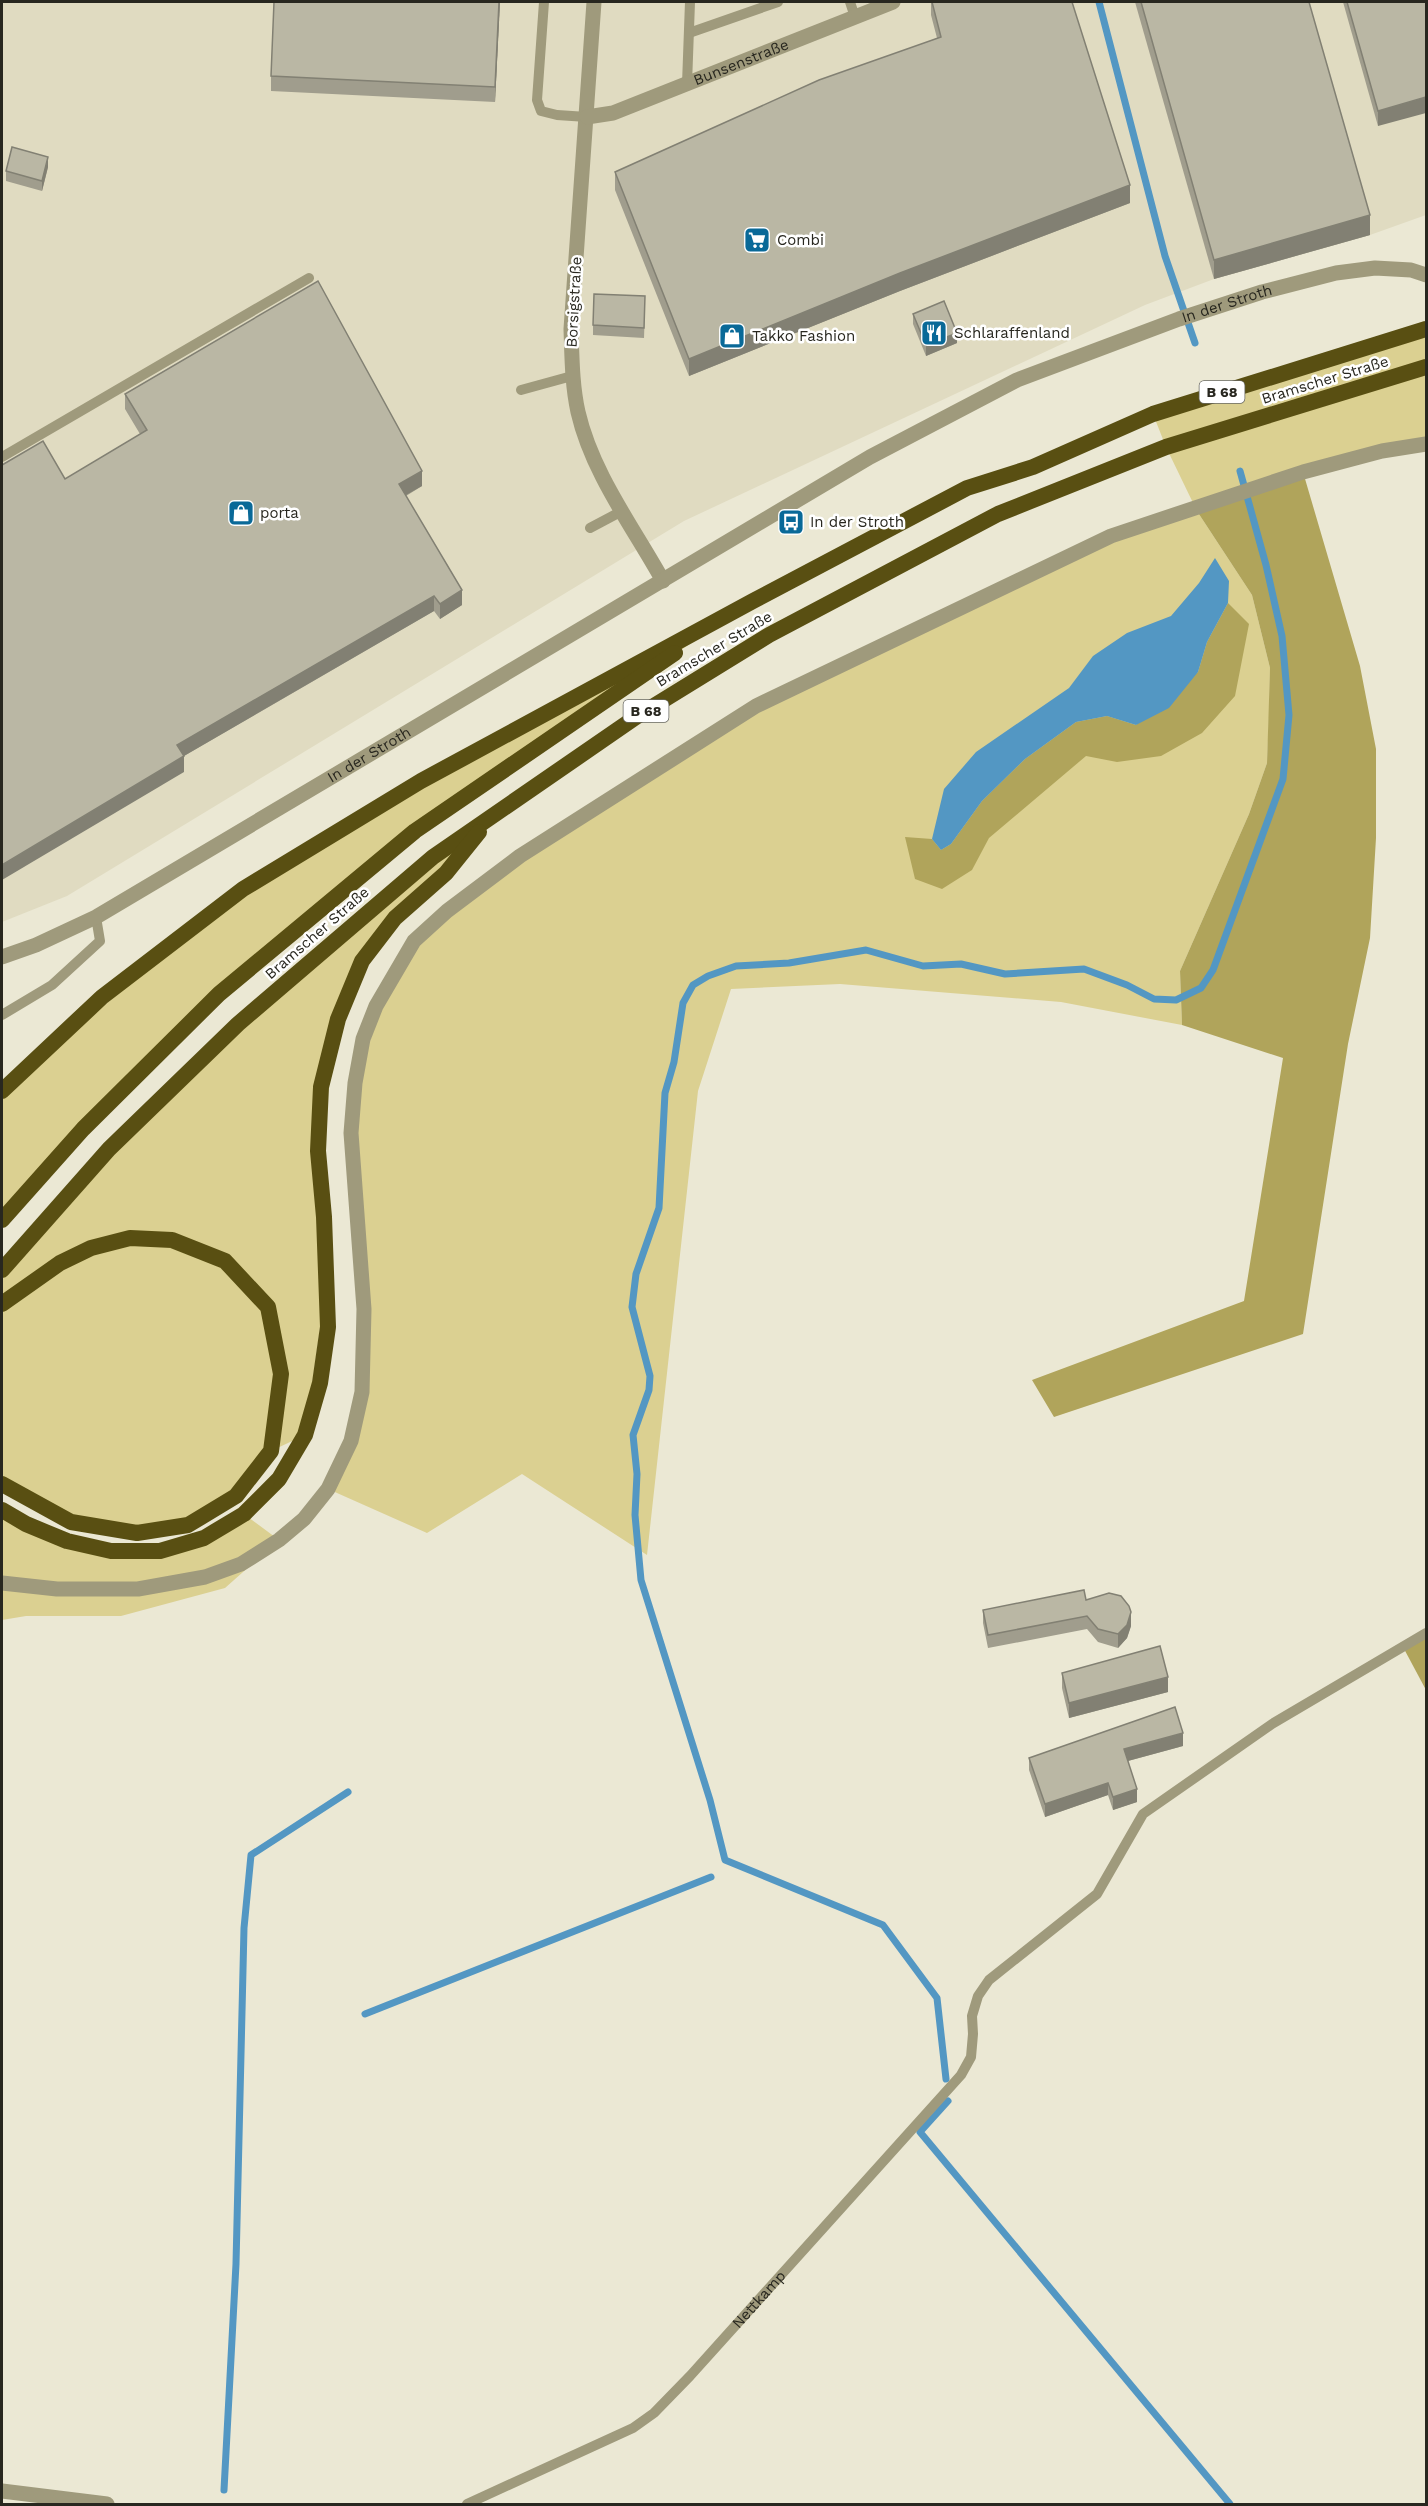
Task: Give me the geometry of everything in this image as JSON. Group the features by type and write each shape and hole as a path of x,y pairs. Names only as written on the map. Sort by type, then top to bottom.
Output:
{"highway":[{"name":"B 68","path":"2,1220 83,1129 219,994 415,831 753,601 967,488 1033,467 1153,414 1422,331"},
{"name":"Bramscher Straße","path":"2,1270 110,1149 238,1024 433,857 636,717 769,635 998,514 1166,447 1426,367"},
{"path":"2,1091 102,998 243,889 421,781 753,601"},
{"path":"2,1510 26,1524 67,1541 111,1551 160,1551 204,1538 244,1514 279,1479 305,1435 320,1383 328,1326 324,1217 318,1151 321,1087 338,1018 368,952 395,918 446,873 492,816"},
{"path":"2,1304 60,1263 91,1248 130,1238 172,1240 225,1261 268,1307 281,1374 271,1451 236,1496 188,1525 136,1533 70,1522 2,1484"}],"street":[{"name":"Borsigstraße","path":"594,2 571,329 572,376 578,413 589,448 663,581"},
{"name":"Bunsenstraße","path":"586,117 613,113 893,2"},
{"name":"In der Stroth","path":"2,957 36,945 96,917 870,457 1017,380 1186,317 1336,273 1375,268 1410,270 1426,275"},
{"path":"2,1583 57,1589 138,1589 205,1577 241,1564 279,1540 304,1519 328,1489 351,1441 362,1392 364,1309 351,1133 355,1083 363,1039 376,1006 414,940 447,911 520,856 756,706 1111,536 1246,491 1382,451 1426,444"},
{"path":"2,2492 107,2505"}],"lane":[{"path":"544,2 537,100 541,111 586,117"},
{"path":"687,84 690,2"},
{"path":"688,33 778,2"},
{"path":"850,2 855,17"},
{"path":"2,457 309,278"},
{"path":"521,390 572,376"},
{"path":"590,528 622,511"},
{"path":"2,1015 52,985 100,941 96,917"},
{"name":"Nettkamp","path":"467,2505 608,2441 633,2428 654,2413 698,2368 961,2075 971,2057 974,2034 972,2016 978,1996 989,1980 1096,1894 1143,1814 1272,1724 1426,1633"}],"shaded area":[{"path":"2,2 1426,2 1426,215 1370,235 1214,279 1145,305 684,521 67,896 2,922"},
{"path":"1426,329 1426,444 1195,508 1252,595 1270,668 1269,717 1267,763 1249,814 1180,971 1182,1025 1061,1002 840,984 731,989 698,1091 647,1555 522,1474 427,1533 328,1489 362,1392 355,1083 394,973 447,911 756,706 1111,536 1195,507 1153,414"},
{"path":"1303,472 1360,666 1376,749 1376,838 1370,938 1348,1044 1303,1334 1054,1417 1032,1380 1244,1301 1283,1058 1182,1025 1180,971 1249,814 1267,763 1270,668 1252,595 1195,508"},
{"path":"753,601 415,831 219,994 2,1220 2,1091 243,889"},
{"path":"1228,603 1249,624 1235,696 1202,733 1161,756 1117,762 1086,756 989,838 972,870 942,889 915,879 905,837 932,839 941,850 951,844 982,801 1025,759 1076,722 1107,716 1136,725 1198,672 1207,642"},
{"path":"492,816 362,961 321,1087 326,1285 305,1435 271,1451 236,1496 188,1525 137,1533 71,1522 2,1484 2,1270 238,1024"},
{"path":"2,1510 67,1541 160,1551 244,1514 279,1540 225,1588 121,1616 26,1616 2,1620"},
{"path":"1426,1633 1426,1690 1403,1647"}],"water":[{"path":"1215,558 1229,581 1228,603 1207,642 1198,672 1169,708 1136,725 1107,716 1076,722 1025,759 982,801 951,844 941,850 932,839 944,789 976,752 1069,688 1093,656 1127,633 1171,616 1199,583"}],"building":[{"path":"274,2 499,2 495,87 271,76"},
{"path":"932,2 1072,2 1130,185 900,273 689,359 615,172 819,80 941,37"},
{"path":"1141,2 1309,2 1370,215 1214,260"},
{"path":"1347,2 1426,2 1426,97 1378,111"},
{"path":"12,147 48,157 42,181 6,171"},
{"name":"porta","path":"318,281 422,471 399,484 462,590 440,604 434,596 177,745 184,756 2,865 2,465 43,441 65,479 147,430 125,394"},
{"path":"594,294 645,296 644,328 593,325"},
{"path":"944,301 957,333 926,345 913,314"},
{"path":"1084,1590 1086,1600 1109,1593 1121,1596 1129,1606 1131,1612 1127,1625 1118,1634 1098,1629 1087,1616 988,1635 983,1610"},
{"path":"1160,1646 1168,1677 1069,1703 1062,1673"},
{"path":"1175,1707 1183,1733 1124,1749 1137,1789 1113,1797 1108,1783 1045,1804 1029,1758"}],"waterway":[{"path":"1099,2 1165,256 1195,343"},
{"path":"946,2079 937,1998 883,1925 725,1860 710,1800 641,1580 635,1515 637,1474 633,1435 649,1390 650,1376 632,1307 636,1274 659,1208 665,1093 674,1062 683,1003 693,985 708,976 736,966 789,963 866,950 923,966 961,964 1005,974 1084,969 1127,985 1154,999 1176,1000 1201,988 1213,970 1283,779 1289,715 1282,636 1266,565 1240,471"},
{"path":"224,2490 236,2264 244,1928 251,1855 348,1792"},
{"path":"365,2014 711,1877"},
{"path":"948,2101 920,2132 1230,2504"}],"place":[{"name":"Combi","path":"757,240"},
{"name":"Schlaraffenland","path":"934,333"},
{"name":"Takko Fashion","path":"732,336"},
{"name":"porta","path":"241,513"},
{"name":"In der Stroth","path":"791,522"}]}
